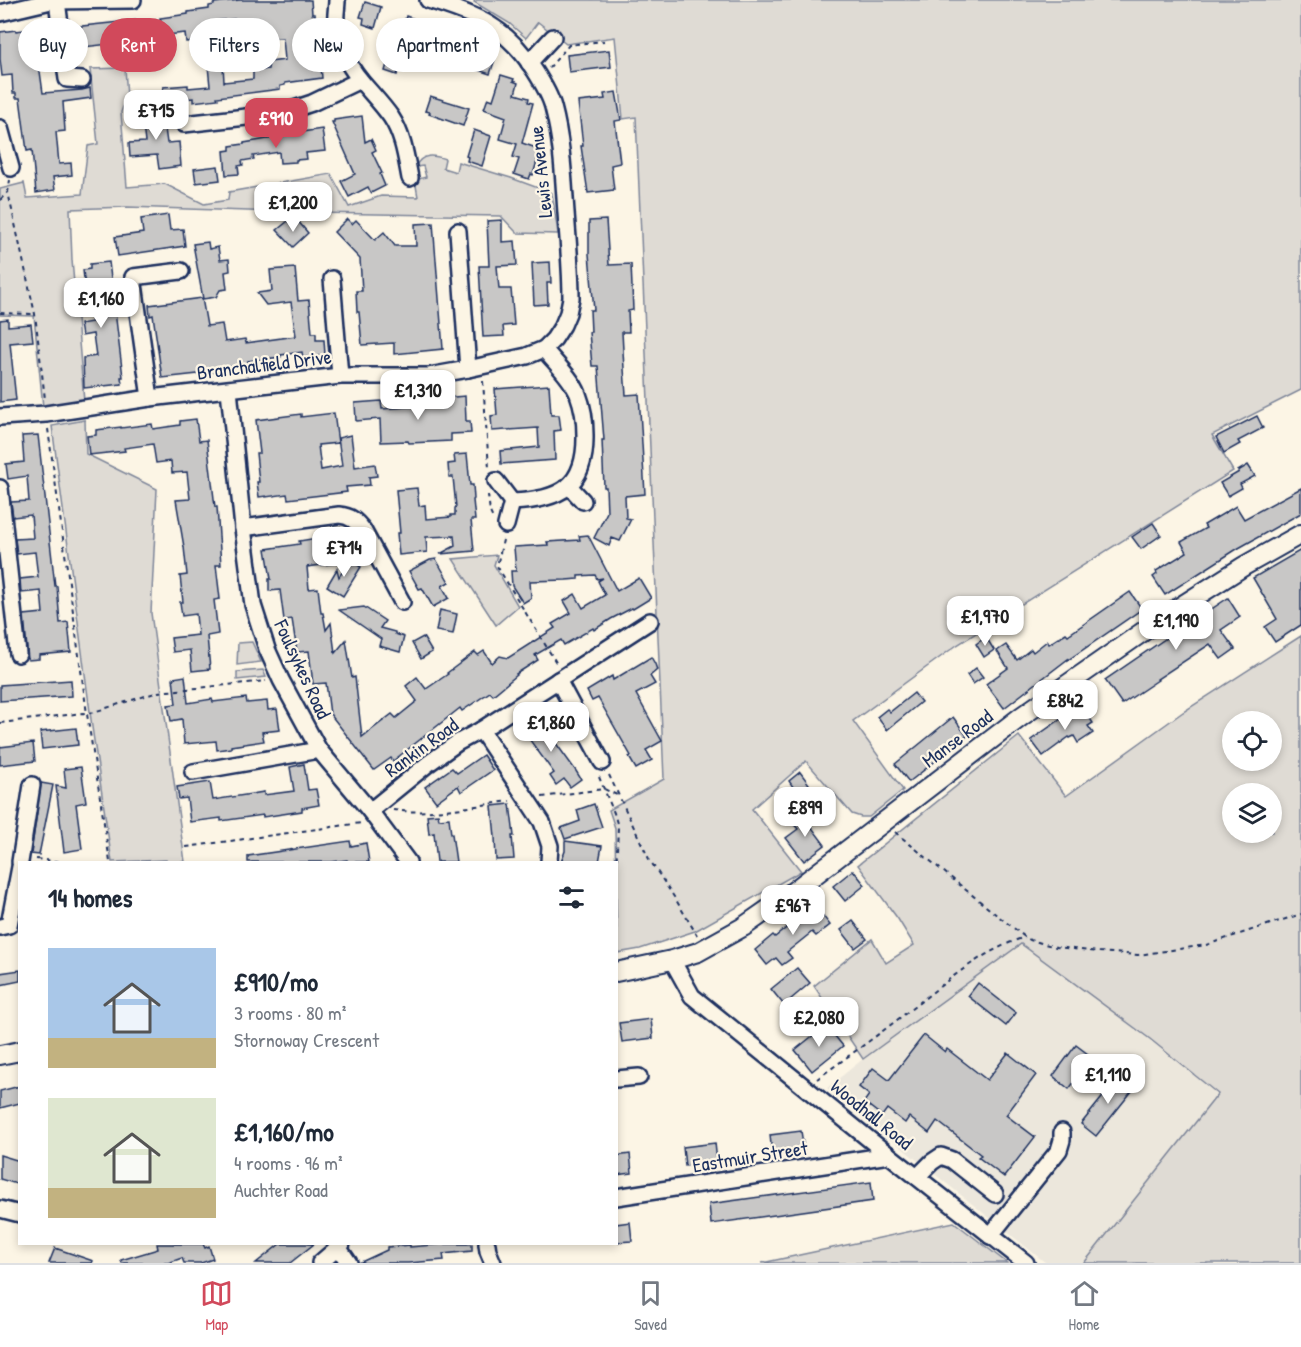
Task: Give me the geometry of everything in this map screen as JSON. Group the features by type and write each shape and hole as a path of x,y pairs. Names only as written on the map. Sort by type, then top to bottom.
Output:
{"main road":[{"name":"Manse Road","path":"618,972 672,960 705,948 743,927 1022,716 1097,663 1244,566 1301,534"},
{"path":"0,1055 18,1052"}],"street":[{"path":"0,13 53,1 133,0"},
{"path":"337,0 335,21 339,43 360,80 391,117 401,135 410,178"},
{"name":"Lewis Avenue","path":"428,0 445,2 494,27 510,39 529,63 553,105 560,139 571,298 563,325 544,349"},
{"path":"53,1 67,79 82,80"},
{"path":"529,63 553,37"},
{"path":"183,124 282,113 312,103 360,80"},
{"path":"0,128 11,168"},
{"path":"458,231 475,367"},
{"path":"150,398 133,278 180,271"},
{"path":"332,279 340,376"},
{"path":"492,485 512,502 542,500 569,486 582,466 585,450 584,412 577,392 544,349"},
{"name":"Branchalfield Drive","path":"0,417 46,414 150,398 340,376 429,376 527,356 544,349"},
{"name":"Foulsykes Road","path":"229,390 253,605 267,648 280,680 319,750 374,813 407,861"},
{"path":"569,486 584,501"},
{"path":"0,488 18,654"},
{"path":"501,524 512,502"},
{"path":"243,528 339,515 348,516 363,530 402,602"},
{"name":"Rankin Road","path":"374,813 429,763 457,743 481,730 650,621"},
{"path":"562,678 605,767"},
{"path":"481,730 542,822 550,846 549,861"},
{"path":"193,772 319,750"},
{"path":"20,861 32,785"},
{"path":"0,927 9,925 18,873"},
{"name":"Woodhall Road","path":"672,960 692,996 1026,1263"},
{"path":"618,1079 639,1077"},
{"path":"990,1236 1059,1150 1062,1132"},
{"name":"Eastmuir Street","path":"618,1197 889,1155"},
{"path":"917,1177 941,1156 952,1160 995,1194"},
{"path":"0,1209 18,1214"},
{"path":"320,1263 340,1245 349,1263"},
{"path":"488,1245 493,1263"}],"path":[{"path":"539,79 569,45 604,41"},
{"path":"11,168 8,192 35,314 46,414 87,714 110,861"},
{"path":"0,200 8,192"},
{"path":"0,313 35,314"},
{"path":"475,367 492,485 488,500 490,512 501,524 497,566 562,678"},
{"path":"0,723 87,714 158,692 280,680"},
{"path":"617,861 618,827 598,776 605,767 649,859 705,948"},
{"path":"186,847 397,810 445,810 604,789 619,796"},
{"path":"883,822 1025,937 1056,947 1138,955 1206,945 1301,914"},
{"path":"806,1087 977,959 1006,943 1025,937"}],"shaded area":[{"path":"475,0 1301,0 1301,390 1212,435 1233,471 957,645 853,721 903,790 869,817 861,817 852,814 806,761 752,809 801,871 695,931 640,949 618,953 618,861 616,861 615,828 609,810 664,779 636,117 623,119 615,37 566,44 538,22 526,38 509,23 474,2"},
{"path":"90,69 100,69 100,72 125,72 127,97 121,112 127,187 165,184 204,204 228,200 229,192 331,174 349,207 381,196 418,197 415,180 426,177 423,166 415,167 424,157 432,156 445,159 443,168 456,172 458,162 552,193 558,234 517,233 501,216 127,207 70,209 84,401 43,407 34,316 0,315 0,189 24,183 27,198 82,194 88,146 98,144"},
{"path":"85,420 86,454 157,489 151,613 185,861 112,861 52,426"},
{"path":"497,555 494,565 518,606 496,625 453,559"},
{"path":"1301,636 1301,1263 1084,1263 1218,1094 1150,1039 1021,944 863,1059 814,986 872,939 886,963 914,945 898,919 858,865 1019,736 1066,796 1183,712"},
{"path":"252,642 261,662 237,665 238,643"},
{"path":"263,670 266,677 237,680 237,672"},
{"path":"1021,943 1150,1039 1218,1094 1084,1263 1046,1263 827,1088"},
{"path":"954,1222 1007,1263 762,1263"}],"building":[{"path":"240,0 311,0 312,14 315,14 315,18 292,18 292,72 321,72 322,78 285,83 280,86 280,89 217,97 218,99 193,102 193,98 165,101 163,87 210,86 209,72 223,72 224,82 253,79 253,72 280,72 280,61 285,60 283,38 280,38 280,18 189,18 189,42 186,42 185,33 177,34 177,18 160,18 209,9 209,6 214,3"},
{"path":"365,2 381,7 375,28 364,24 364,18 360,17"},
{"path":"100,24 100,45 88,46 88,25"},
{"path":"18,31 18,72 40,72 43,93 90,88 91,98 63,102 65,131 56,132 59,164 71,163 72,175 53,177 55,190 36,193 32,150 27,151 20,98 16,98 16,93 13,93 12,75 2,76 0,32"},
{"path":"609,50 611,67 569,72 567,55"},
{"path":"501,75 514,79 513,81 518,83 515,94 529,98 528,102 533,103 522,143 539,149 533,175 531,174 529,179 514,174 519,159 513,157 517,144 500,139 506,117 484,109 488,98 493,100"},
{"path":"616,92 621,120 615,121 620,163 611,165 614,190 588,193 581,146 583,146 578,102 605,99 604,94"},
{"path":"430,96 469,108 463,126 425,111"},
{"path":"162,107 167,143 179,142 181,166 159,169 157,155 130,157 129,143 145,142 141,110"},
{"path":"362,116 365,142 371,139 376,150 372,152 382,173 380,174 385,186 371,193 368,187 349,197 341,181 355,174 332,122"},
{"path":"322,129 325,151 306,153 307,159 296,160 296,162 280,163 279,152 253,156 254,159 242,161 243,165 238,166 239,174 226,175 224,151 230,150 230,146 284,136 284,134"},
{"path":"474,130 491,136 482,166 467,161 466,156"},
{"path":"218,166 220,180 196,183 194,169"},
{"path":"168,215 170,230 183,229 185,246 118,256 115,237 143,233 141,219"},
{"path":"347,219 352,224 356,220 375,240 384,232 395,246 416,246 415,224 433,223 443,349 394,354 394,343 362,345 356,291 362,291 360,259 334,232"},
{"path":"297,220 308,233 293,247 277,230 288,221 292,225"},
{"path":"502,220 502,242 515,241 517,265 497,266 499,289 511,289 514,325 503,326 504,336 483,337 479,266 489,266 487,221"},
{"path":"606,220 609,265 631,264 633,310 628,311 629,332 622,332 624,369 626,395 639,394 645,494 625,496 626,518 631,519 620,541 612,538 609,546 594,538 607,512 598,366 592,366 589,332 591,332 590,310 594,310 589,254 589,221"},
{"path":"208,242 209,249 218,247 220,260 229,259 230,271 225,272 227,289 220,290 216,297 203,299 193,244"},
{"path":"109,262 122,384 84,388 83,358 96,356 93,334 82,336 80,324 92,322 89,300 78,301 77,289 85,288 83,270 90,269 90,264"},
{"path":"550,262 551,283 547,283 548,304 534,305 532,263"},
{"path":"295,268 298,301 309,300 312,333 316,333 316,340 324,340 325,355 303,358 302,352 248,361 249,364 216,369 216,372 162,378 153,315 150,316 149,305 202,298 207,326 222,324 225,342 245,339 246,343 296,336 291,302 266,305 257,293 272,291 270,270"},
{"path":"8,319 8,326 31,324 33,341 10,343 16,400 0,402 0,320"},
{"path":"549,385 551,415 559,415 561,430 554,431 555,460 501,464 500,451 539,447 538,428 492,431 491,416 497,415 495,389"},
{"path":"465,396 466,421 470,421 471,433 451,434 451,441 381,442 380,419 356,421 355,403 381,401 382,409 444,404 443,398"},
{"path":"334,413 338,443 318,445 321,470 342,466 338,438 351,435 355,467 375,464 377,476 369,477 370,485 346,487 347,492 288,499 287,494 259,497 256,453 260,453 256,420 301,414 301,417"},
{"path":"1257,416 1263,428 1238,441 1240,444 1224,453 1216,437"},
{"path":"196,419 199,441 207,440 215,507 217,507 221,565 216,565 220,599 214,600 218,634 207,636 210,669 192,671 190,650 173,652 171,638 198,635 196,614 182,616 180,602 183,602 180,576 187,575 176,500 190,499 187,472 172,473 171,461 156,463 153,444 124,448 125,451 89,455 87,436 96,435 96,430 152,424 153,429 180,425 180,421"},
{"path":"38,435 60,623 68,622 71,652 39,655 39,659 28,660 24,615 43,613 41,591 21,593 20,579 38,577 35,552 17,554 15,539 33,538 31,515 13,517 11,502 29,501 27,476 8,479 6,464 24,462 22,436"},
{"path":"467,454 470,485 473,485 475,520 471,520 474,551 440,554 455,546 454,536 426,537 427,552 399,555 397,533 400,533 396,490 417,488 419,506 425,505 426,519 455,515 453,477 449,477 448,464 455,463 454,455"},
{"path":"1248,465 1255,476 1240,484 1242,488 1228,496 1220,483"},
{"path":"1301,488 1301,513 1237,549 1165,595 1153,577 1157,574 1156,571 1187,552 1181,542 1206,528 1204,525 1236,506 1244,519"},
{"path":"1153,523 1161,535 1141,549 1132,537"},
{"path":"588,535 617,591 639,578 651,598 564,645 561,640 535,655 538,660 516,674 493,695 490,692 462,711 460,708 393,761 391,758 374,770 330,714 326,683 313,684 309,651 297,652 292,619 284,620 280,590 269,591 269,579 271,579 266,549 300,544 299,541 333,538 337,563 307,567 309,589 318,588 326,630 331,623 335,653 346,640 352,678 355,677 362,737 392,714 396,718 417,701 406,686 417,677 426,689 475,652 478,655 484,651 492,663 500,656 508,658 555,628 552,624 571,613 564,601 575,594 583,608 605,595 598,581 603,578 597,579 595,575 578,576 578,579 530,581 531,598 523,603 512,586 511,571 516,571 514,547 580,540 579,536"},
{"path":"1301,550 1301,625 1275,642 1265,627 1277,619 1253,578"},
{"path":"436,559 449,582 442,586 449,598 433,607 409,571"},
{"path":"350,560 361,567 343,596 327,586 337,569 339,577"},
{"path":"1130,592 1142,609 1068,659 1004,708 986,684 1008,668 997,651 1006,645 1017,660 1031,649 1033,652 1047,641 1049,644 1066,633 1068,635"},
{"path":"1228,598 1240,617 1221,630 1235,649 1221,659 1210,644 1122,704 1105,680"},
{"path":"364,607 385,621 380,628 404,637 400,652 379,646 381,639 339,610"},
{"path":"440,610 457,614 453,634 436,631"},
{"path":"423,637 432,652 421,659 412,643"},
{"path":"986,637 994,650 984,657 976,644"},
{"path":"651,657 657,670 650,676 655,684 636,694 662,741 646,750 652,760 636,769 598,698 592,701 587,691 612,676 613,680"},
{"path":"976,668 983,677 973,684 967,675"},
{"path":"185,676 188,703 212,699 213,702 246,698 247,703 267,701 268,710 277,709 280,730 262,732 264,741 231,746 231,748 217,750 216,741 184,744 182,719 171,721 168,705 176,704 173,678"},
{"path":"71,680 72,696 0,701 0,685"},
{"path":"914,693 921,702 887,730 877,717 887,709 890,712"},
{"path":"1081,705 1093,723 1088,726 1093,733 1078,743 1074,736 1069,737 1043,756 1031,740"},
{"path":"537,717 581,779 570,787 564,779 556,785 550,776 554,773 521,728"},
{"path":"953,717 967,736 909,782 895,764"},
{"path":"76,728 78,745 42,749 40,732"},
{"path":"33,743 35,761 0,765 0,747"},
{"path":"483,755 493,770 461,792 458,786 436,802 425,787 452,768 457,773"},
{"path":"304,764 308,790 316,789 319,805 302,808 302,811 263,817 263,815 221,821 221,818 190,822 187,798 179,799 177,787 210,782 213,800 264,792 264,795 294,791 290,767"},
{"path":"81,767 86,802 76,804 82,849 64,852 56,786 66,788 64,769"},
{"path":"800,772 809,784 797,793 789,781"},
{"path":"41,783 53,785 39,855 31,854"},
{"path":"510,804 514,859 496,860 492,806"},
{"path":"594,804 602,827 565,839 561,828 580,821 577,810"},
{"path":"801,813 825,845 804,861 786,838 798,829 791,821"},
{"path":"438,814 439,819 449,818 456,861 437,861 434,833 429,834 427,815"},
{"path":"350,841 351,846 366,843 369,861 248,861 248,856"},
{"path":"565,841 602,846 599,861 561,861"},
{"path":"853,870 865,885 845,901 833,886"},
{"path":"812,902 830,925 816,936 812,932 787,952 792,958 782,965 776,958 767,965 755,950 800,917 798,914"},
{"path":"853,921 867,939 855,948 841,930"},
{"path":"797,968 810,983 784,1005 771,989"},
{"path":"18,970 18,981 0,985 0,973"},
{"path":"978,983 1016,1013 1006,1026 968,996"},
{"path":"651,1019 653,1038 622,1042 619,1023"},
{"path":"826,1025 843,1046 812,1071 795,1050"},
{"path":"924,1035 945,1052 947,1049 987,1080 1008,1053 1036,1075 1006,1115 1035,1137 1004,1177 978,1157 981,1155 937,1121 929,1133 909,1117 905,1123 887,1109 882,1116 864,1102 869,1095 859,1087 873,1068 889,1080"},
{"path":"1076,1045 1093,1058 1069,1089 1053,1076"},
{"path":"1121,1074 1136,1086 1096,1136 1081,1124"},
{"path":"18,1086 18,1104 0,1108 0,1091"},
{"path":"801,1131 804,1150 772,1154 770,1135"},
{"path":"715,1143 717,1162 685,1166 683,1147"},
{"path":"630,1154 632,1173 618,1175 618,1156"},
{"path":"0,1155 18,1160 18,1184 0,1179"},
{"path":"871,1182 873,1201 711,1224 709,1204"},
{"path":"630,1222 632,1241 618,1242 618,1224"},
{"path":"157,1245 204,1245 205,1248 209,1246 213,1259 201,1263 184,1263 182,1258 168,1263 122,1263 121,1260 158,1249"},
{"path":"279,1245 313,1245 290,1263 256,1263"},
{"path":"410,1245 410,1247 472,1245 472,1251 443,1254 444,1260 359,1263 387,1250 387,1247"},
{"path":"55,1248 93,1261 92,1263 49,1263"}]}
